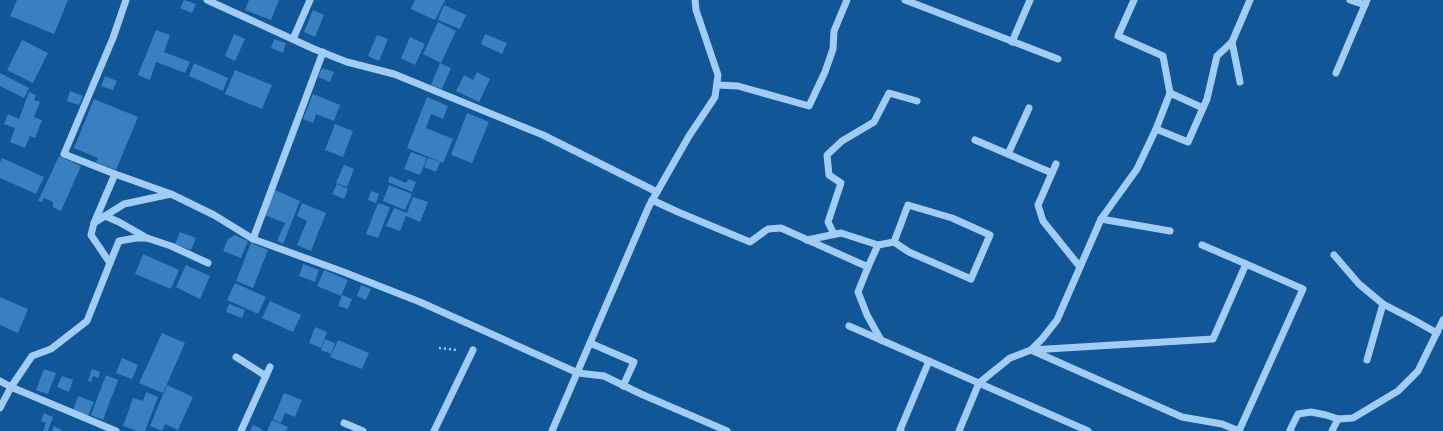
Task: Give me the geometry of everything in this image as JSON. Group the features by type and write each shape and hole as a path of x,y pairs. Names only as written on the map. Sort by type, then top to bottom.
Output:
{"street":[{"path":"126,0 113,38 64,154 171,194 214,215 253,239 420,302 578,373 604,376 623,386 727,431"},
{"path":"206,0 347,62 394,74 543,135 657,192"},
{"path":"293,39 310,0"},
{"path":"552,431 652,200 689,136 715,97 718,75 696,10 695,0"},
{"path":"716,84 738,86 809,106 825,72 833,49 834,31 847,0"},
{"path":"905,0 1058,59"},
{"path":"1012,42 1030,0"},
{"path":"1031,350 1058,320 1101,219 1137,169 1156,129 1170,92 1163,56 1118,36 1134,0"},
{"path":"1156,129 1188,142 1207,99 1217,56 1232,42 1250,0"},
{"path":"1336,73 1366,3 1350,0"},
{"path":"1232,42 1240,82"},
{"path":"253,239 323,52"},
{"path":"1170,92 1203,108"},
{"path":"834,234 828,222 841,183 829,175 827,155 842,141 874,122 889,93 917,101"},
{"path":"1008,154 1029,108"},
{"path":"975,140 1052,173"},
{"path":"1056,164 1038,205 1043,221 1080,267"},
{"path":"110,263 92,235 94,222 115,174"},
{"path":"94,222 124,204 171,194"},
{"path":"652,200 750,242 768,229 781,228 868,267"},
{"path":"807,240 841,233 878,245 894,242 915,255 971,279 990,235 952,218 908,205 894,242"},
{"path":"105,216 147,238 171,246 208,263"},
{"path":"1101,219 1170,231"},
{"path":"0,408 11,387 32,356 51,349 87,321 119,241 147,238"},
{"path":"878,245 858,292 867,315 881,340"},
{"path":"1031,350 1182,416 1222,424 1240,431 1303,289 1202,245"},
{"path":"1334,255 1359,284 1383,304 1414,320 1436,334"},
{"path":"959,431 980,383 1010,358 1031,350 1213,339 1246,264"},
{"path":"1367,360 1383,304"},
{"path":"1289,431 1298,414 1311,412 1338,419 1353,418 1398,391 1418,371 1443,320"},
{"path":"849,326 1088,431"},
{"path":"590,343 634,362 623,386"},
{"path":"434,431 473,350"},
{"path":"236,357 266,376"},
{"path":"901,431 900,430 929,361"},
{"path":"241,431 270,367"},
{"path":"0,381 116,431"},
{"path":"1332,431 1338,419"},
{"path":"344,423 363,431"}],"building":[{"path":"17,0 68,0 54,34 10,16"},
{"path":"184,0 196,4 192,13 180,8"},
{"path":"249,0 279,0 271,20 245,10"},
{"path":"415,0 445,0 435,20 411,9"},
{"path":"444,5 466,15 460,29 438,20"},
{"path":"313,10 324,15 315,37 304,32"},
{"path":"438,22 456,31 441,63 423,54"},
{"path":"156,30 170,35 164,52 190,62 185,73 156,62 150,80 138,75"},
{"path":"234,34 245,39 235,61 225,56"},
{"path":"485,34 507,43 502,54 481,44"},
{"path":"377,35 388,39 379,61 368,56"},
{"path":"410,37 425,44 415,65 401,58"},
{"path":"274,39 286,43 283,53 271,48"},
{"path":"22,40 48,53 33,83 7,70"},
{"path":"194,63 228,78 223,91 189,76"},
{"path":"440,63 451,68 442,89 431,85"},
{"path":"322,68 334,72 330,82 318,77"},
{"path":"235,70 272,85 262,109 225,94"},
{"path":"477,72 490,79 479,102 456,91 464,75 473,80"},
{"path":"0,73 29,88 24,98 0,86"},
{"path":"105,76 117,81 113,90 101,86"},
{"path":"70,91 83,96 79,105 67,101"},
{"path":"29,92 36,95 34,100 40,102 34,117 42,120 35,138 30,136 25,148 10,142 15,128 4,124 8,114 19,119"},
{"path":"313,94 340,105 334,121 316,114 313,123 303,119"},
{"path":"427,97 448,106 443,119 431,114 426,128 453,139 443,163 407,148"},
{"path":"94,99 138,117 116,170 96,162 98,158 74,148"},
{"path":"467,113 489,122 472,163 451,155"},
{"path":"335,124 353,131 343,157 325,150"},
{"path":"411,152 427,158 420,175 404,169"},
{"path":"59,156 81,166 61,211 53,207 53,202 44,198 42,202 38,201"},
{"path":"2,158 44,177 36,194 0,178 0,163"},
{"path":"428,158 440,162 436,172 424,167"},
{"path":"344,165 354,169 347,187 336,183"},
{"path":"390,176 406,183 409,179 416,182 412,192 388,182"},
{"path":"337,184 348,189 344,199 332,194"},
{"path":"389,185 412,194 405,210 383,201"},
{"path":"275,190 300,201 283,244 277,241 285,223 265,215"},
{"path":"371,191 379,194 376,203 368,200"},
{"path":"413,197 428,202 420,222 406,216 400,231 386,226 394,208 407,213"},
{"path":"302,203 326,213 311,251 297,245 307,221 297,216"},
{"path":"378,203 390,207 378,238 366,234"},
{"path":"180,232 196,238 191,250 175,244"},
{"path":"235,235 248,241 241,258 223,251 228,239"},
{"path":"251,243 268,250 253,288 236,281"},
{"path":"143,254 179,270 171,289 135,274"},
{"path":"303,264 319,270 315,282 299,276"},
{"path":"186,265 210,276 200,299 176,287"},
{"path":"324,270 348,280 341,296 317,286"},
{"path":"235,283 266,297 258,314 227,300"},
{"path":"361,285 371,289 366,300 357,296"},
{"path":"342,295 352,299 348,309 338,306"},
{"path":"0,297 28,309 18,333 0,325"},
{"path":"270,301 301,315 293,332 262,318"},
{"path":"229,304 245,310 242,318 226,312"},
{"path":"315,327 327,332 321,348 309,343"},
{"path":"162,333 185,343 163,393 139,383"},
{"path":"325,339 335,343 331,354 321,350"},
{"path":"338,340 369,353 362,369 330,357"},
{"path":"122,358 138,365 132,379 116,373"},
{"path":"44,369 56,373 48,394 36,390"},
{"path":"92,369 100,372 98,378 93,376 91,382 88,381"},
{"path":"106,375 118,380 103,420 91,415"},
{"path":"62,376 73,380 69,392 57,387"},
{"path":"167,385 193,397 178,430 165,424 162,431 150,426"},
{"path":"146,392 158,397 145,431 137,431 123,426 133,398 143,401"},
{"path":"284,393 302,400 295,417 285,413 281,423 273,419"},
{"path":"78,396 94,402 88,416 73,410"},
{"path":"44,413 53,417 48,431 43,431 46,423 41,421"},
{"path":"272,420 288,427 286,431 267,431"},
{"path":"253,425 262,429 261,431 250,431"},
{"path":"54,426 62,430 52,431"}]}
